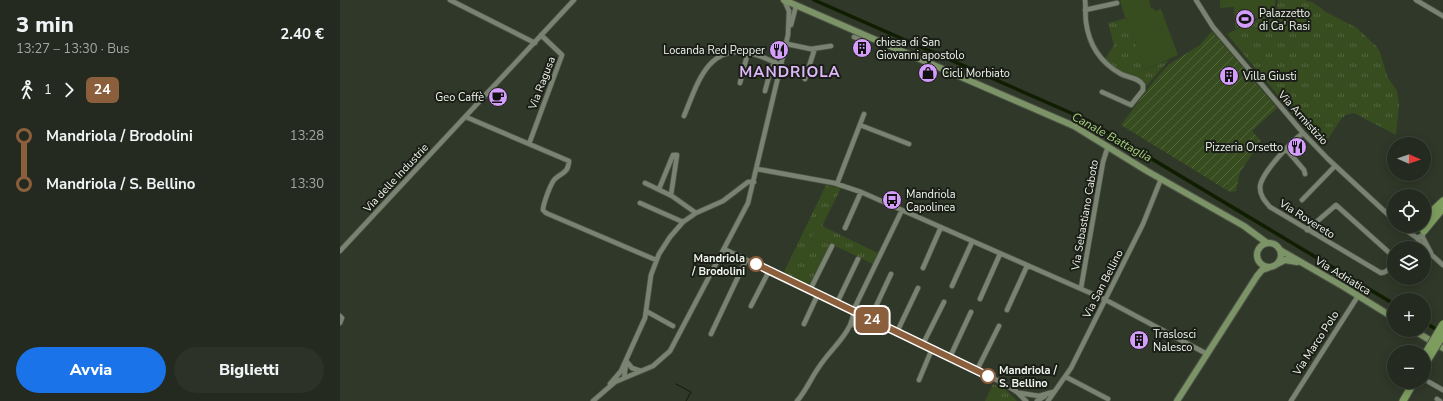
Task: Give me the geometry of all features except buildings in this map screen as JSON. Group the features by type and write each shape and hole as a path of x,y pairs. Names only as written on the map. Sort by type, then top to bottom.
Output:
{"highway":[{"path":"1431,212 1443,201"},
{"path":"1431,221 1443,208"},
{"path":"1431,345 1443,324"},
{"path":"1431,355 1443,335"},
{"path":"1398,401 1405,389"},
{"path":"1403,401 1410,389"}],"main road":[{"path":"784,0 1060,119 1108,146 1161,179 1236,221 1267,243 1274,244 1280,250 1281,258 1276,265 1262,270 1257,276 1177,401"},
{"path":"1236,221 1253,238 1258,248 1256,255 1259,263 1257,276"},
{"path":"1258,248 1267,243"},
{"name":"Via Adriatica","path":"1280,250 1387,314"},
{"name":"Via Adriatica","path":"1276,265 1285,260 1303,263"},
{"path":"1259,263 1268,268"},
{"path":"1425,337 1443,348"}],"street":[{"path":"450,0 535,43"},
{"name":"Via delle Industrie","path":"340,251 574,0"},
{"path":"784,0 792,15"},
{"path":"1085,0 1085,10 1090,39 1096,52 1113,69 1141,81 1142,90 1131,105 1102,92"},
{"name":"Via Armistizio","path":"1196,0 1211,24 1304,133 1335,166 1387,213"},
{"path":"1416,0 1443,16"},
{"path":"1085,10 1117,3"},
{"path":"593,401 609,387 623,378 659,362 670,351 744,212 757,170 795,5"},
{"path":"792,15 799,11 805,10"},
{"name":"Via Ragusa","path":"529,144 562,55 541,36"},
{"path":"854,37 866,42"},
{"path":"786,44 814,49 832,46"},
{"path":"805,79 814,49"},
{"path":"684,116 706,66 723,56 738,52 748,52 782,65"},
{"path":"740,83 748,52"},
{"path":"765,91 771,69 775,62"},
{"path":"837,184 864,114"},
{"path":"466,117 567,160 569,164 564,174 554,179 543,204 543,210 656,260"},
{"path":"860,125 909,144"},
{"name":"Via Rovereto","path":"1304,133 1286,149 1262,182 1261,193 1270,207 1307,230 1381,273 1387,270"},
{"name":"Via Sebastiano Caboto","path":"1081,288 1108,146"},
{"path":"1286,149 1304,170 1305,174"},
{"path":"659,190 673,155 677,155 678,158 671,195"},
{"path":"1302,200 1335,166"},
{"path":"757,170 837,184 861,192 972,242 1081,288 1207,354"},
{"name":"Via San Bellino","path":"1048,401 1066,377 1143,224 1161,179"},
{"path":"609,387 627,360 646,312 651,275 656,260 670,237 683,222 696,213 723,201 748,182 754,182"},
{"path":"645,183 671,195 696,213"},
{"path":"844,228 861,192"},
{"path":"640,203 683,222"},
{"path":"1307,230 1336,205 1387,251"},
{"path":"797,401 822,363 838,345 857,315 902,210"},
{"path":"923,268 941,227"},
{"path":"1410,233 1418,241"},
{"path":"1416,238 1420,233"},
{"path":"952,286 972,242"},
{"path":"810,290 832,246"},
{"name":"Via San Bellino","path":"724,249 837,303 857,315 868,318 924,344 977,370 1017,392 1034,396 1047,395"},
{"path":"980,299 1000,254"},
{"path":"1431,255 1443,265"},
{"path":"837,303 858,259"},
{"path":"711,334 746,260"},
{"path":"1007,310 1027,266"},
{"path":"751,306 769,270"},
{"path":"868,318 891,274"},
{"path":"897,332 918,288"},
{"path":"804,324 818,294"},
{"name":"Via Marco Polo","path":"1291,401 1358,296"},
{"path":"924,344 944,302"},
{"path":"646,312 673,326"},
{"path":"950,357 971,312"},
{"path":"848,327 857,315"},
{"path":"340,316 342,318 340,323"},
{"path":"977,370 999,326"},
{"path":"918,380 932,349"},
{"path":"627,360 632,368 640,371"},
{"path":"623,378 627,360"},
{"path":"621,371 623,378"},
{"path":"1066,377 1108,399"},
{"path":"1431,383 1443,390"},
{"name":"Via San Bellino","path":"1017,392 1026,401"},
{"name":"Via San Bellino","path":"1037,401 1054,392"}],"green space":[{"path":"1120,0 1149,0 1151,8 1155,11 1161,9 1178,55 1145,70 1127,18 1125,18"},
{"name":"Palazzetto di Ca' Rasi","path":"1220,0 1275,0 1275,9 1235,29 1234,7 1220,8"},
{"path":"1278,0 1305,0 1314,3 1326,12 1357,28 1377,47 1380,52 1387,76 1397,91 1399,105 1396,135 1354,113 1346,115 1341,119 1323,147 1286,105 1227,34 1277,10"},
{"path":"1127,18 1145,70 1169,60 1144,89 1143,84 1115,69 1104,60 1114,45 1108,23"},
{"path":"1212,31 1277,108 1252,131 1261,141 1240,172 1236,191 1230,192 1121,125 1153,82 1168,65 1200,45"},
{"path":"826,185 841,188 822,226 878,253 873,264 831,244 809,286 783,274"},
{"path":"818,233 822,244 815,247 811,235"},
{"path":"993,384 1006,390 1017,401 985,401"}],"waterway":[{"name":"Canale Battaglia","path":"814,0 1087,120 1387,300"},
{"name":"Canale Battaglia","path":"1431,326 1439,331"},
{"path":"676,384 691,392 686,401"}],"bus line":[{"name":"24","path":"756,264 988,376"}],"place":[{"name":"Palazzetto di Ca' Rasi","path":"1245,19"},
{"name":"chiesa di San Giovanni apostolo","path":"862,48"},
{"name":"Locanda Red Pepper","path":"779,50"},
{"name":"Cicli Morbiato","path":"928,73"},
{"name":"Villa Giusti","path":"1229,76"},
{"name":"Geo Caffè","path":"498,97"},
{"name":"Pizzeria Orsetto","path":"1297,147"},
{"name":"Mandriola Capolinea","path":"892,200"},
{"name":"Mandriola / Brodolini","path":"756,264"},
{"name":"Traslosci Nalesco","path":"1139,340"},
{"name":"Mandriola / S. Bellino","path":"988,376"}],"district":[{"name":"MANDRIOLA","path":"790,72"}]}
